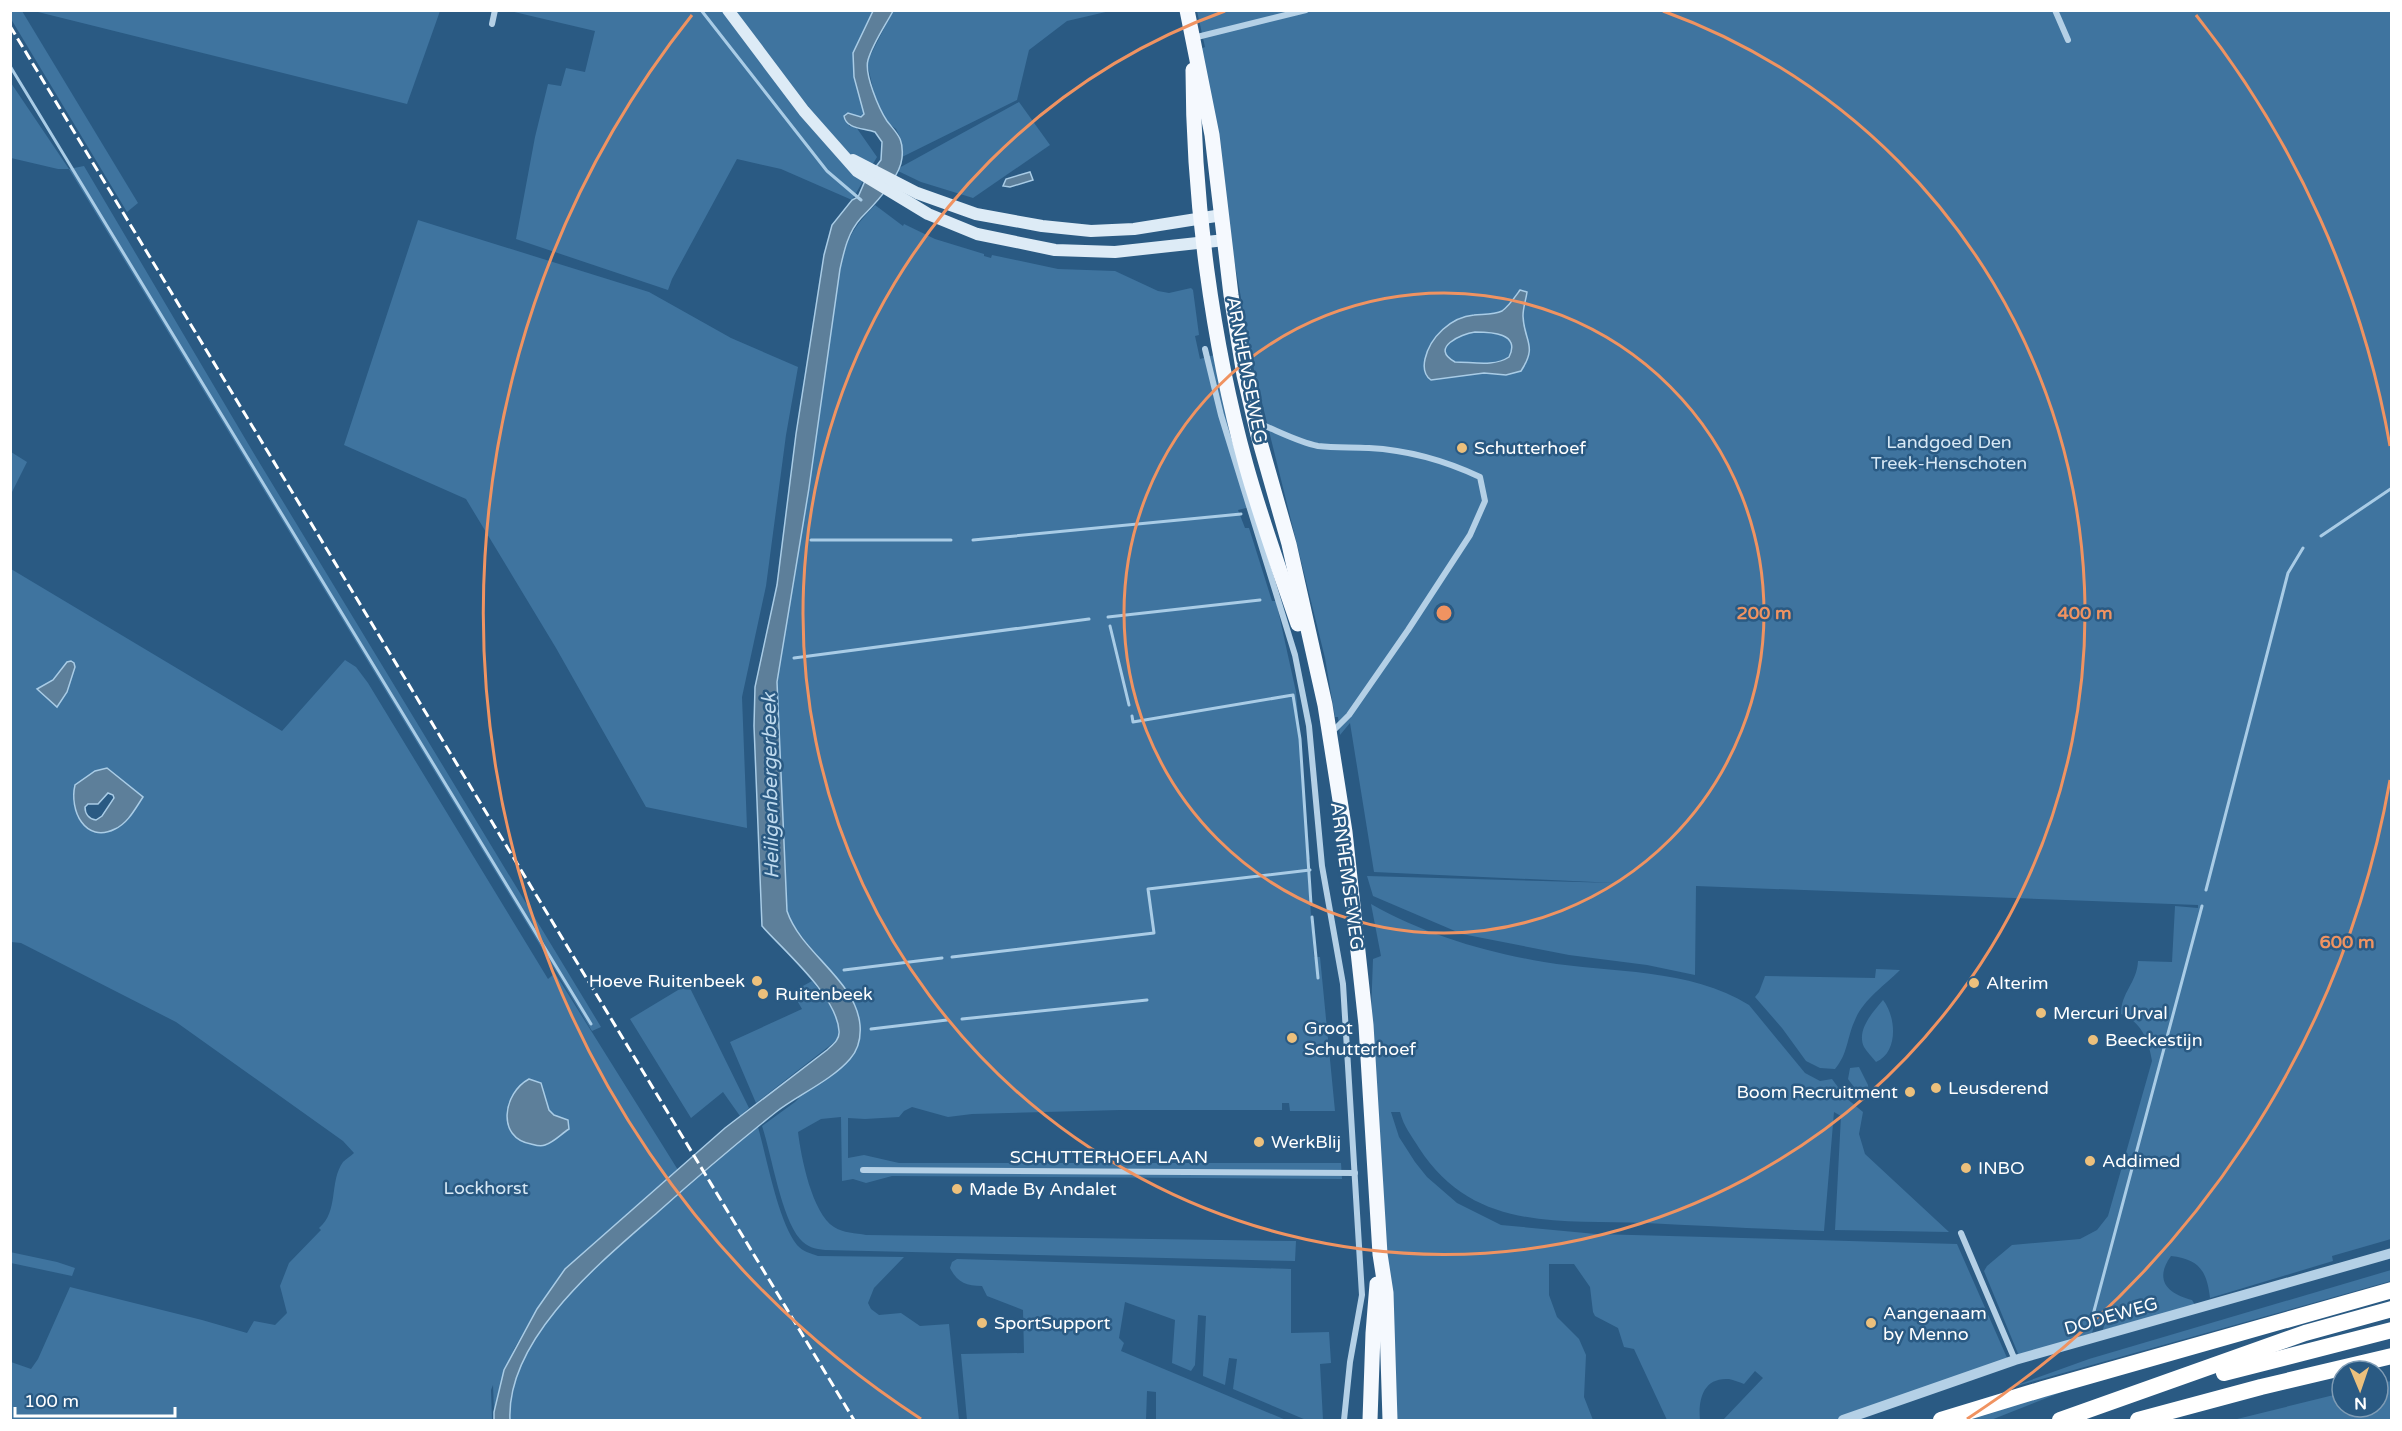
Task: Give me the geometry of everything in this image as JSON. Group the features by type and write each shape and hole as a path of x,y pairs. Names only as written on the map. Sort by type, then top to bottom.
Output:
{"highway":[{"path":"1941,1420 2391,1290"},
{"path":"2085,1412 2305,1333 2391,1309"},
{"path":"2060,1420 2173,1386 2391,1330"},
{"path":"2138,1420 2261,1387 2391,1356"}],"main road":[{"path":"728,10 804,111 839,152 909,204 977,234 1055,250 1115,252 1225,240"},
{"name":"ARNHEMSEWEG","path":"1187,10 1212,135 1244,375 1289,544 1322,691 1356,913 1366,1025 1380,1254 1386,1293 1390,1420"},
{"name":"ARNHEMSEWEG","path":"1192,43 1193,105 1204,243 1216,331 1246,464 1322,691"},
{"path":"859,167 917,193 976,214 1042,226 1091,231 1134,229 1221,215"},
{"name":"ARNHEMSEWEG","path":"1370,1420 1373,1333 1380,1254"}],"street":[{"path":"492,24 495,10"},
{"path":"1192,43 1306,10"},
{"path":"2055,10 2068,40"},
{"name":"ARNHEMSEWEG","path":"1205,349 1221,415 1295,655 1309,726 1322,866 1344,993 1362,1295 1349,1372 1344,1420"},
{"name":"ARNHEMSEWEG","path":"1256,422 1319,446 1372,448 1459,467 1479,477 1485,501 1470,535 1408,630 1349,715 1329,734"},
{"name":"SCHUTTERHOEFLAAN","path":"863,1170 1355,1173"},
{"path":"1961,1233 2015,1360"},
{"name":"DODEWEG","path":"1843,1420 2015,1360 2391,1252"}],"green space":[{"path":"11,10 22,11 138,203 127,212 11,19"},
{"path":"440,10 407,104 34,11"},
{"path":"510,11 873,11 853,53 854,77 864,114 861,117 851,114 849,126 856,127 877,157 852,200 781,169 737,159 668,290 516,239 535,137 548,84 561,86 566,68 585,72 595,31"},
{"path":"893,11 1110,11 1067,21 1029,50 1017,100 902,157 900,137 896,129 888,123 876,102 867,62"},
{"name":"Landgoed Den Treek-Henschoten","path":"1197,11 2391,11 2391,1239 2332,1256 2333,1261 2210,1298 2207,1280 2200,1268 2188,1260 2171,1256 2163,1273 2166,1285 2176,1294 2192,1300 2195,1305 2103,1330 2105,1321 2095,1323 2092,1333 2019,1356 1984,1271 2012,1245 2080,1239 2097,1230 2108,1216 2152,1061 2143,1033 2134,1021 2121,1014 2122,1006 2135,975 2138,961 2172,962 2175,906 2198,908 2198,905 1696,886 1695,975 1647,965 1569,955 1462,934 1373,896 1367,876 1616,883 1374,872 1350,723 1340,735 1325,658 1254,370 1219,176 1200,49 1205,47"},
{"path":"11,83 69,169 58,169 11,158"},
{"path":"1019,102 1050,145 973,198 921,182 898,171 899,168"},
{"path":"84,166 253,452 601,1027 592,1031 69,169"},
{"path":"875,205 903,226 904,224 935,239 991,258 992,255 1058,269 1115,271 1158,291 1169,293 1191,288 1193,290 1199,335 1195,336 1200,359 1214,355 1254,506 1238,510 1245,528 1249,528 1272,601 1276,601 1296,692 1310,859 1307,860 1314,957 1320,957 1335,1111 1290,1111 1289,1103 1282,1103 1282,1110 1120,1110 972,1114 948,1117 912,1107 899,1117 848,1118 848,1158 864,1155 899,1163 1341,1163 1342,1179 892,1176 866,1183 853,1179 842,1181 841,1117 821,1119 798,1132 805,1169 814,1197 826,1220 834,1227 845,1232 866,1235 1296,1241 1295,1261 825,1250 811,1247 803,1242 787,1216 762,1126 795,1102 799,1098 797,1097 826,1079 847,1062 860,1038 859,1019 851,1000 795,927 787,911 777,682 809,488 840,269 852,234"},
{"path":"418,220 649,292 731,338 798,367 786,435 766,586 742,697 747,828 646,807 556,648 466,499 344,445"},
{"path":"11,452 27,462 11,494"},
{"name":"Lockhorst","path":"11,569 282,731 345,660 356,667 368,683 548,979 555,973 678,1170 565,1269 537,1309 514,1349 499,1389 494,1412 493,1385 491,1390 492,1420 11,1420 11,1362 31,1369 38,1359 70,1287 247,1333 254,1321 275,1325 287,1313 280,1286 289,1263 321,1230 319,1228 329,1214 332,1205 339,1170 343,1162 354,1153 343,1141 176,1022 21,943 11,942","holes":["67,662 57,707 38,689 53,680","107,768 143,797 88,829 75,809 75,785"]},
{"path":"1371,904 1433,933 1499,953 1544,962 1676,978 1702,984 1749,1005 1805,1073 1820,1081 1832,1079 1846,1098 1863,1112 1859,1134 1865,1154 1949,1232 1835,1230 1841,1116 1834,1112 1824,1231 1581,1222 1520,1216 1492,1208 1465,1195 1441,1175 1419,1148 1400,1112 1391,1112 1399,1137 1415,1162 1427,1177 1457,1203 1501,1225 1596,1234 1957,1244 2008,1360 1837,1420 1723,1420 1763,1378 1755,1371 1744,1384 1729,1379 1720,1379 1708,1386 1701,1398 1700,1420 1667,1420 1634,1349 1624,1347 1618,1328 1595,1316 1590,1287 1574,1264 1549,1264 1549,1295 1557,1317 1579,1339 1586,1355 1584,1397 1593,1420 1395,1420 1371,1013 1373,959 1381,956"},
{"path":"1876,969 1900,970 1869,999 1859,1013 1852,1026 1845,1051 1835,1069 1820,1068 1806,1061 1755,997 1765,976 1875,978"},
{"path":"812,981 832,1008 838,1024 837,1040 756,1103 730,1042 802,1009 792,992"},
{"path":"688,984 749,1108 740,1116 723,1092 691,1118 630,1019"},
{"path":"1883,1000 1893,1024 1892,1042 1889,1050 1876,1062 1864,1047 1862,1034 1867,1022"},
{"path":"1859,1067 1868,1085 1869,1096 1860,1092 1848,1079 1850,1068"},
{"path":"758,1127 784,1221 799,1247 818,1256 904,1257 874,1288 868,1303 871,1309 879,1315 901,1313 920,1326 949,1324 959,1420 510,1420 514,1384 521,1366 539,1332 562,1301 599,1263"},
{"path":"10,1252 75,1268 72,1276 11,1263"},
{"path":"957,1259 1291,1269 1291,1333 1329,1332 1331,1363 1320,1364 1323,1420 1306,1420 1233,1389 1237,1359 1229,1358 1225,1385 1203,1376 1206,1316 1198,1315 1195,1365 1191,1371 1172,1363 1175,1320 1125,1302 1119,1338 1124,1343 1121,1351 1286,1420 1156,1420 1156,1392 1147,1391 1146,1420 967,1420 961,1354 1024,1353 1023,1310 987,1296 982,1286 967,1284 959,1280 950,1268 952,1262"},
{"path":"2391,1270 2391,1281 2006,1389 2089,1359"},
{"path":"2390,1381 2391,1420 2233,1420 2330,1396 2330,1419 2390,1419"},
{"path":"2072,1388 1991,1420 1962,1420"}],"water":[{"name":"Heiligenbergerbeek","path":"873,11 893,11 873,47 867,66 870,82 880,108 901,141 902,158 892,182 853,229 843,255 809,488 777,682 787,911 804,940 849,994 860,1025 858,1043 855,1052 843,1067 776,1112 746,1136 635,1232 586,1278 540,1331 524,1360 513,1390 510,1420 494,1420 504,1370 537,1309 565,1269 725,1128 827,1050 838,1037 836,1018 820,989 762,926 754,726 755,687 777,585 796,434 824,255 832,225 852,200 858,197 865,181 881,160 882,142 875,132 852,126 844,116 848,113 861,117 864,114 854,77 853,53"},
{"path":"1030,172 1033,180 1010,187 1003,186 1006,179"},
{"path":"1520,290 1527,292 1523,316 1529,343 1529,355 1521,371 1506,375 1484,373 1431,380 1427,376 1425,359 1432,343 1443,330 1465,317 1502,311","holes":["1475,332 1496,334 1508,339 1512,349 1509,357 1497,362 1483,363 1455,362 1448,357 1445,352 1450,342"]},
{"path":"71,661 75,667 67,692 57,707 37,689 53,680 67,662"},
{"path":"107,768 143,797 124,823 104,832 95,832 88,828 77,814 74,805 75,785 95,771","holes":["108,793 114,798 102,816 96,820 88,816 85,807 88,804 98,804"]},
{"path":"529,1079 541,1083 549,1110 554,1115 568,1120 569,1129 543,1146 520,1140 512,1133 508,1124 507,1114 513,1094"}],"waterway":[{"path":"701,10 827,171 861,200"},
{"path":"10,66 591,1024"},
{"path":"2321,536 2392,488"},
{"path":"973,540 1241,514"},
{"path":"811,540 951,540"},
{"path":"2206,890 2288,573 2303,548"},
{"path":"1108,617 1260,600"},
{"path":"794,658 1089,619"},
{"path":"1110,626 1129,705"},
{"path":"1132,716 1133,722 1293,695 1300,739 1311,904"},
{"path":"952,957 1154,933 1148,889 1310,870"},
{"path":"2090,1326 2202,906"},
{"path":"1312,917 1318,978"},
{"path":"844,970 942,958"},
{"path":"962,1019 1147,1000"},
{"path":"871,1029 947,1020"}],"railway":[{"path":"10,26 854,1420"}],"place":[{"name":"Schutterhoef","path":"1462,448"},
{"name":"Hoeve Ruitenbeek","path":"757,981"},
{"name":"Alterim","path":"1974,983"},
{"name":"Ruitenbeek","path":"763,994"},
{"name":"Mercuri Urval","path":"2041,1013"},
{"name":"Groot Schutterhoef","path":"1292,1038"},
{"name":"Beeckestijn","path":"2093,1040"},
{"name":"Leusderend","path":"1936,1088"},
{"name":"Boom Recruitment","path":"1910,1092"},
{"name":"WerkBlij","path":"1259,1142"},
{"name":"Addimed","path":"2090,1161"},
{"name":"INBO","path":"1966,1168"},
{"name":"Made By Andalet","path":"957,1189"},
{"name":"SportSupport","path":"982,1323"},
{"name":"Aangenaam by Menno","path":"1871,1323"}]}
